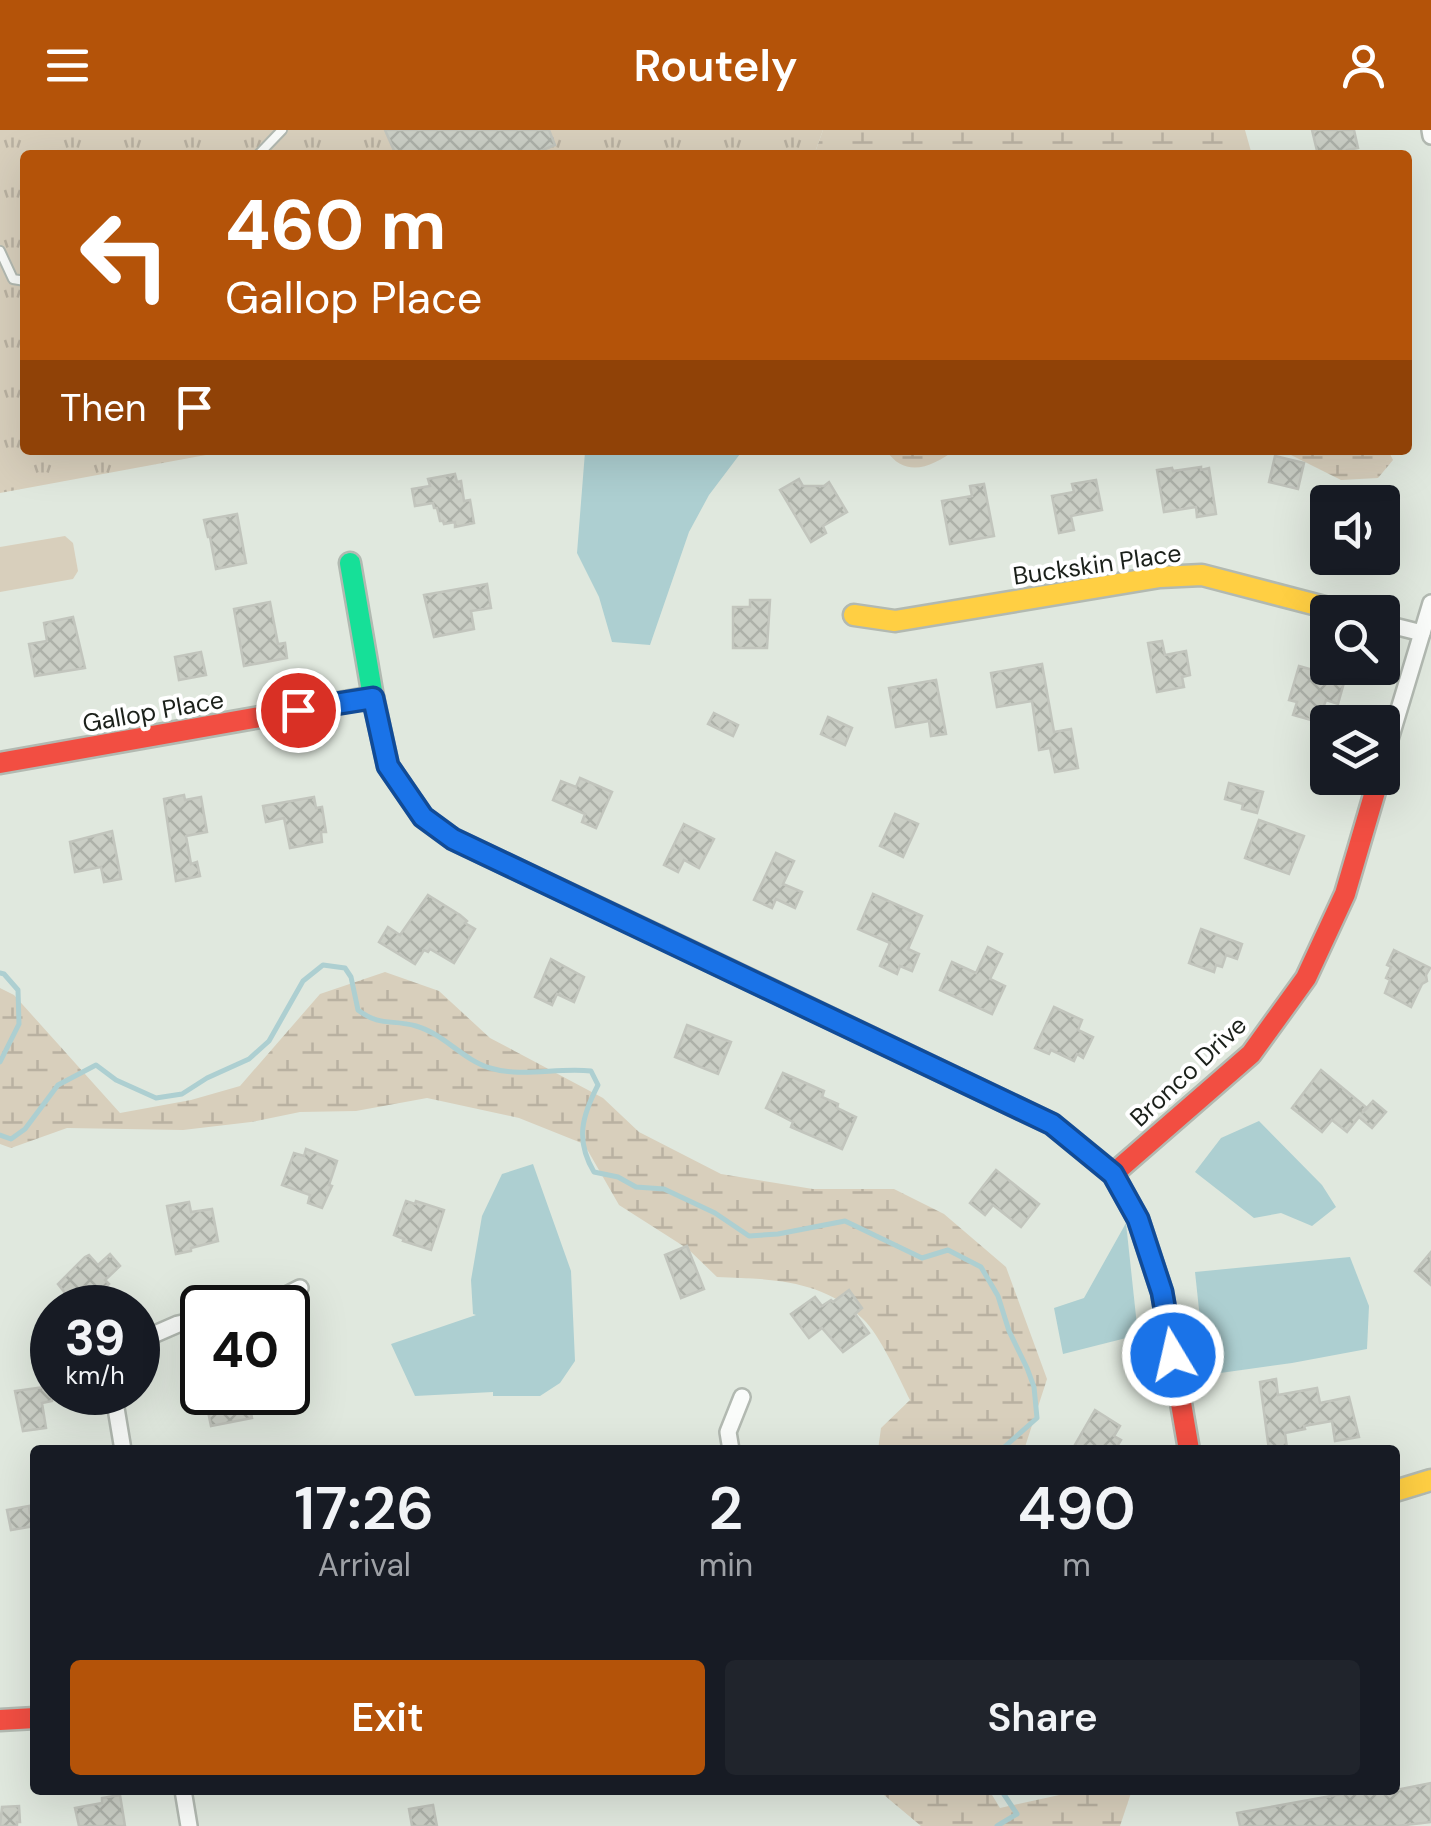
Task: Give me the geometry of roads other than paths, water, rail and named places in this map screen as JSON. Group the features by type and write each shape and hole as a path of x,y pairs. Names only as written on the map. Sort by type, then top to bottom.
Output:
{"street":[{"path":"350,564 388,766 423,817 453,839 1052,1124 1113,1174 1138,1219 1162,1292 1187,1445"},
{"name":"Buckskin Place","path":"854,615 895,621 1160,577 1202,574 1310,603"},
{"path":"1400,706 1431,602"},
{"path":"1400,628 1422,633"},
{"name":"Gallop Place","path":"0,763 373,698"},
{"name":"Bronco Drive","path":"1113,1174 1250,1054 1306,978 1345,894 1374,795"},
{"path":"730,1445 728,1432 742,1397"},
{"path":"117,1415 123,1445"},
{"path":"1400,1489 1431,1480"},
{"path":"0,1720 30,1718"},
{"path":"184,1795 189,1826"}],"lane":[{"path":"263,150 282,130"},
{"path":"0,251 13,279 20,280"}],"water":[{"path":"585,455 739,455 709,495 689,532 650,645 612,642 599,597 577,553"},
{"path":"1259,1121 1322,1185 1336,1207 1312,1226 1281,1213 1254,1218 1195,1172 1221,1138"},
{"path":"533,1164 571,1271 575,1361 560,1383 540,1396 493,1396 493,1392 415,1396 391,1344 476,1315 471,1280 482,1216 502,1174"},
{"path":"1126,1223 1138,1335 1063,1354 1054,1308 1084,1298"},
{"path":"1350,1257 1369,1306 1367,1349 1206,1375 1195,1272"}],"waterway":[{"path":"0,1135 11,1139 25,1129 58,1085 96,1065 116,1080 156,1098 182,1094 249,1059 269,1041 303,981 323,965 345,968 351,977 358,1010 380,1021 426,1030 480,1064 515,1072 591,1071 598,1085 588,1107 583,1139 594,1172 618,1177 636,1187 664,1189 715,1213 749,1236 845,1221 922,1258 948,1250 981,1267 998,1296 1034,1387 1037,1418 1007,1445"},
{"path":"0,973 18,990 19,1024 0,1062"},
{"path":"997,1826 1017,1814 1004,1795"}]}
